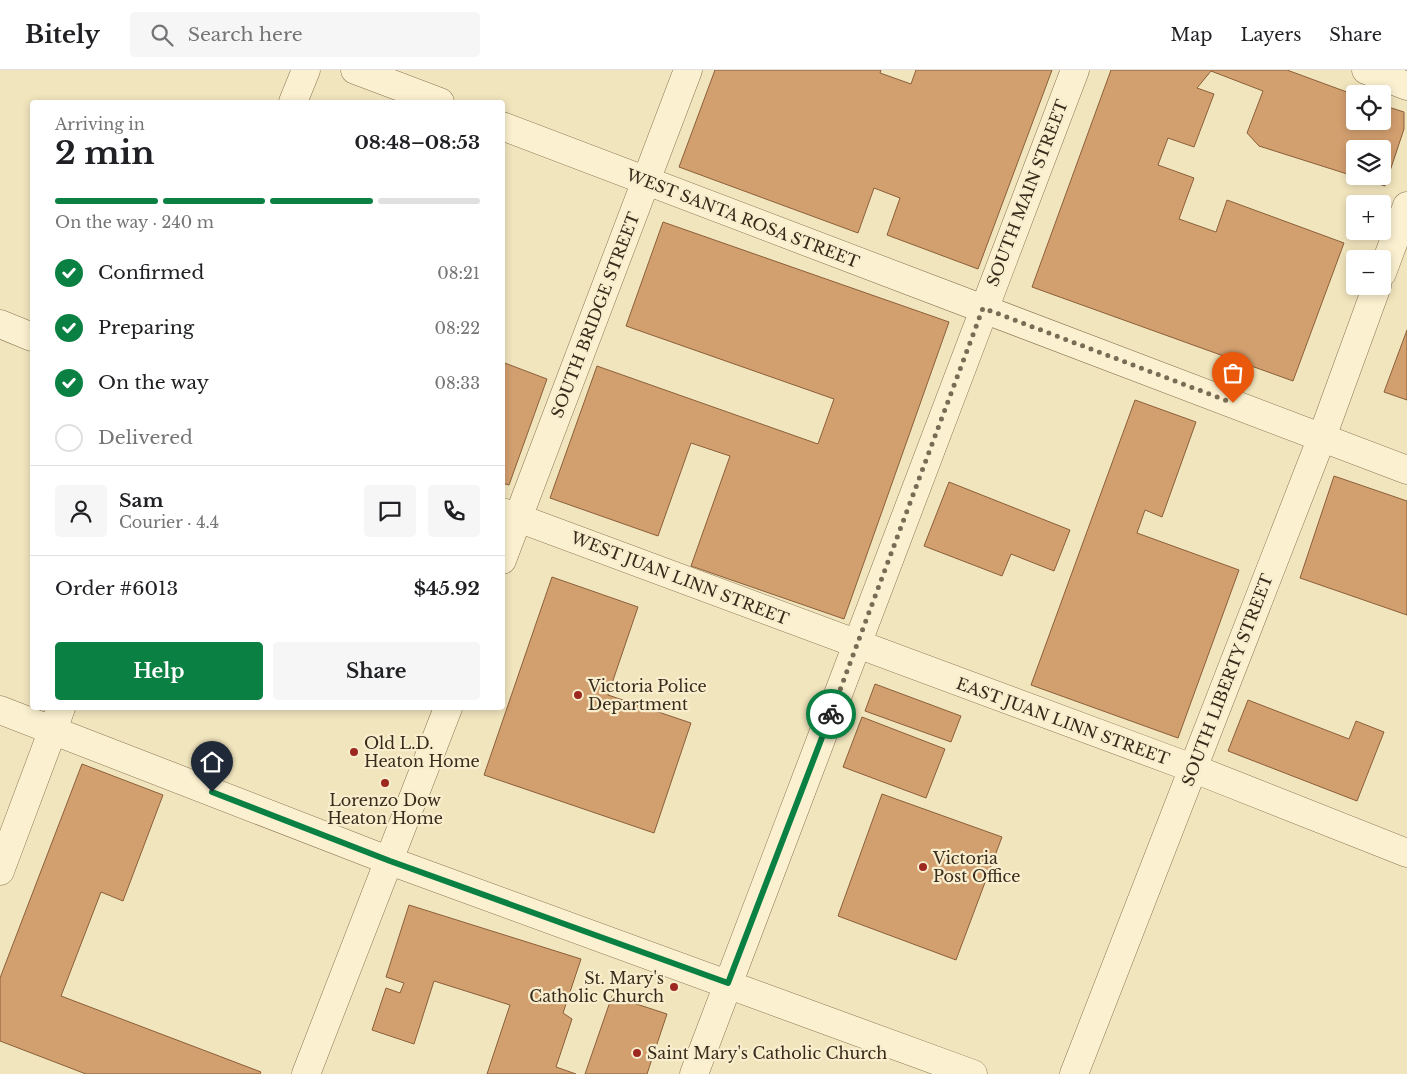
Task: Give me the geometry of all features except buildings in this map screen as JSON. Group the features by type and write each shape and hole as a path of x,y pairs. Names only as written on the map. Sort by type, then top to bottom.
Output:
{"street":[{"path":"294,100 306,70"},
{"path":"356,70 435,100"},
{"name":"SOUTH BRIDGE STREET","path":"505,543 510,515 688,70"},
{"name":"SOUTH MAIN STREET","path":"694,1074 983,308 1075,70"},
{"path":"1366,70 1407,86"},
{"name":"WEST SANTA ROSA STREET","path":"505,127 1407,470"},
{"path":"1391,250 1407,206"},
{"name":"SOUTH LIBERTY STREET","path":"1074,1074 1322,437 1375,295"},
{"path":"0,324 30,336"},
{"name":"WEST JUAN LINN STREET","path":"510,515 857,645"},
{"name":"EAST JUAN LINN STREET","path":"857,645 1192,768 1407,853"},
{"path":"0,710 57,719 390,861 973,1074"},
{"path":"306,1074 447,710"},
{"path":"0,871 57,719"}],"way so far":[{"path":"831,714 983,308 1233,403"}],"place":[{"name":"Victoria Police Department","path":"578,695"},
{"name":"Old L.D. Heaton Home","path":"354,752"},
{"name":"Lorenzo Dow Heaton Home","path":"385,783"},
{"name":"Victoria Post Office","path":"923,867"},
{"name":"St. Mary's Catholic Church","path":"674,987"},
{"name":"Saint Mary's Catholic Church","path":"637,1053"}],"route":[{"path":"212,792 390,861 728,983 831,714"}]}
